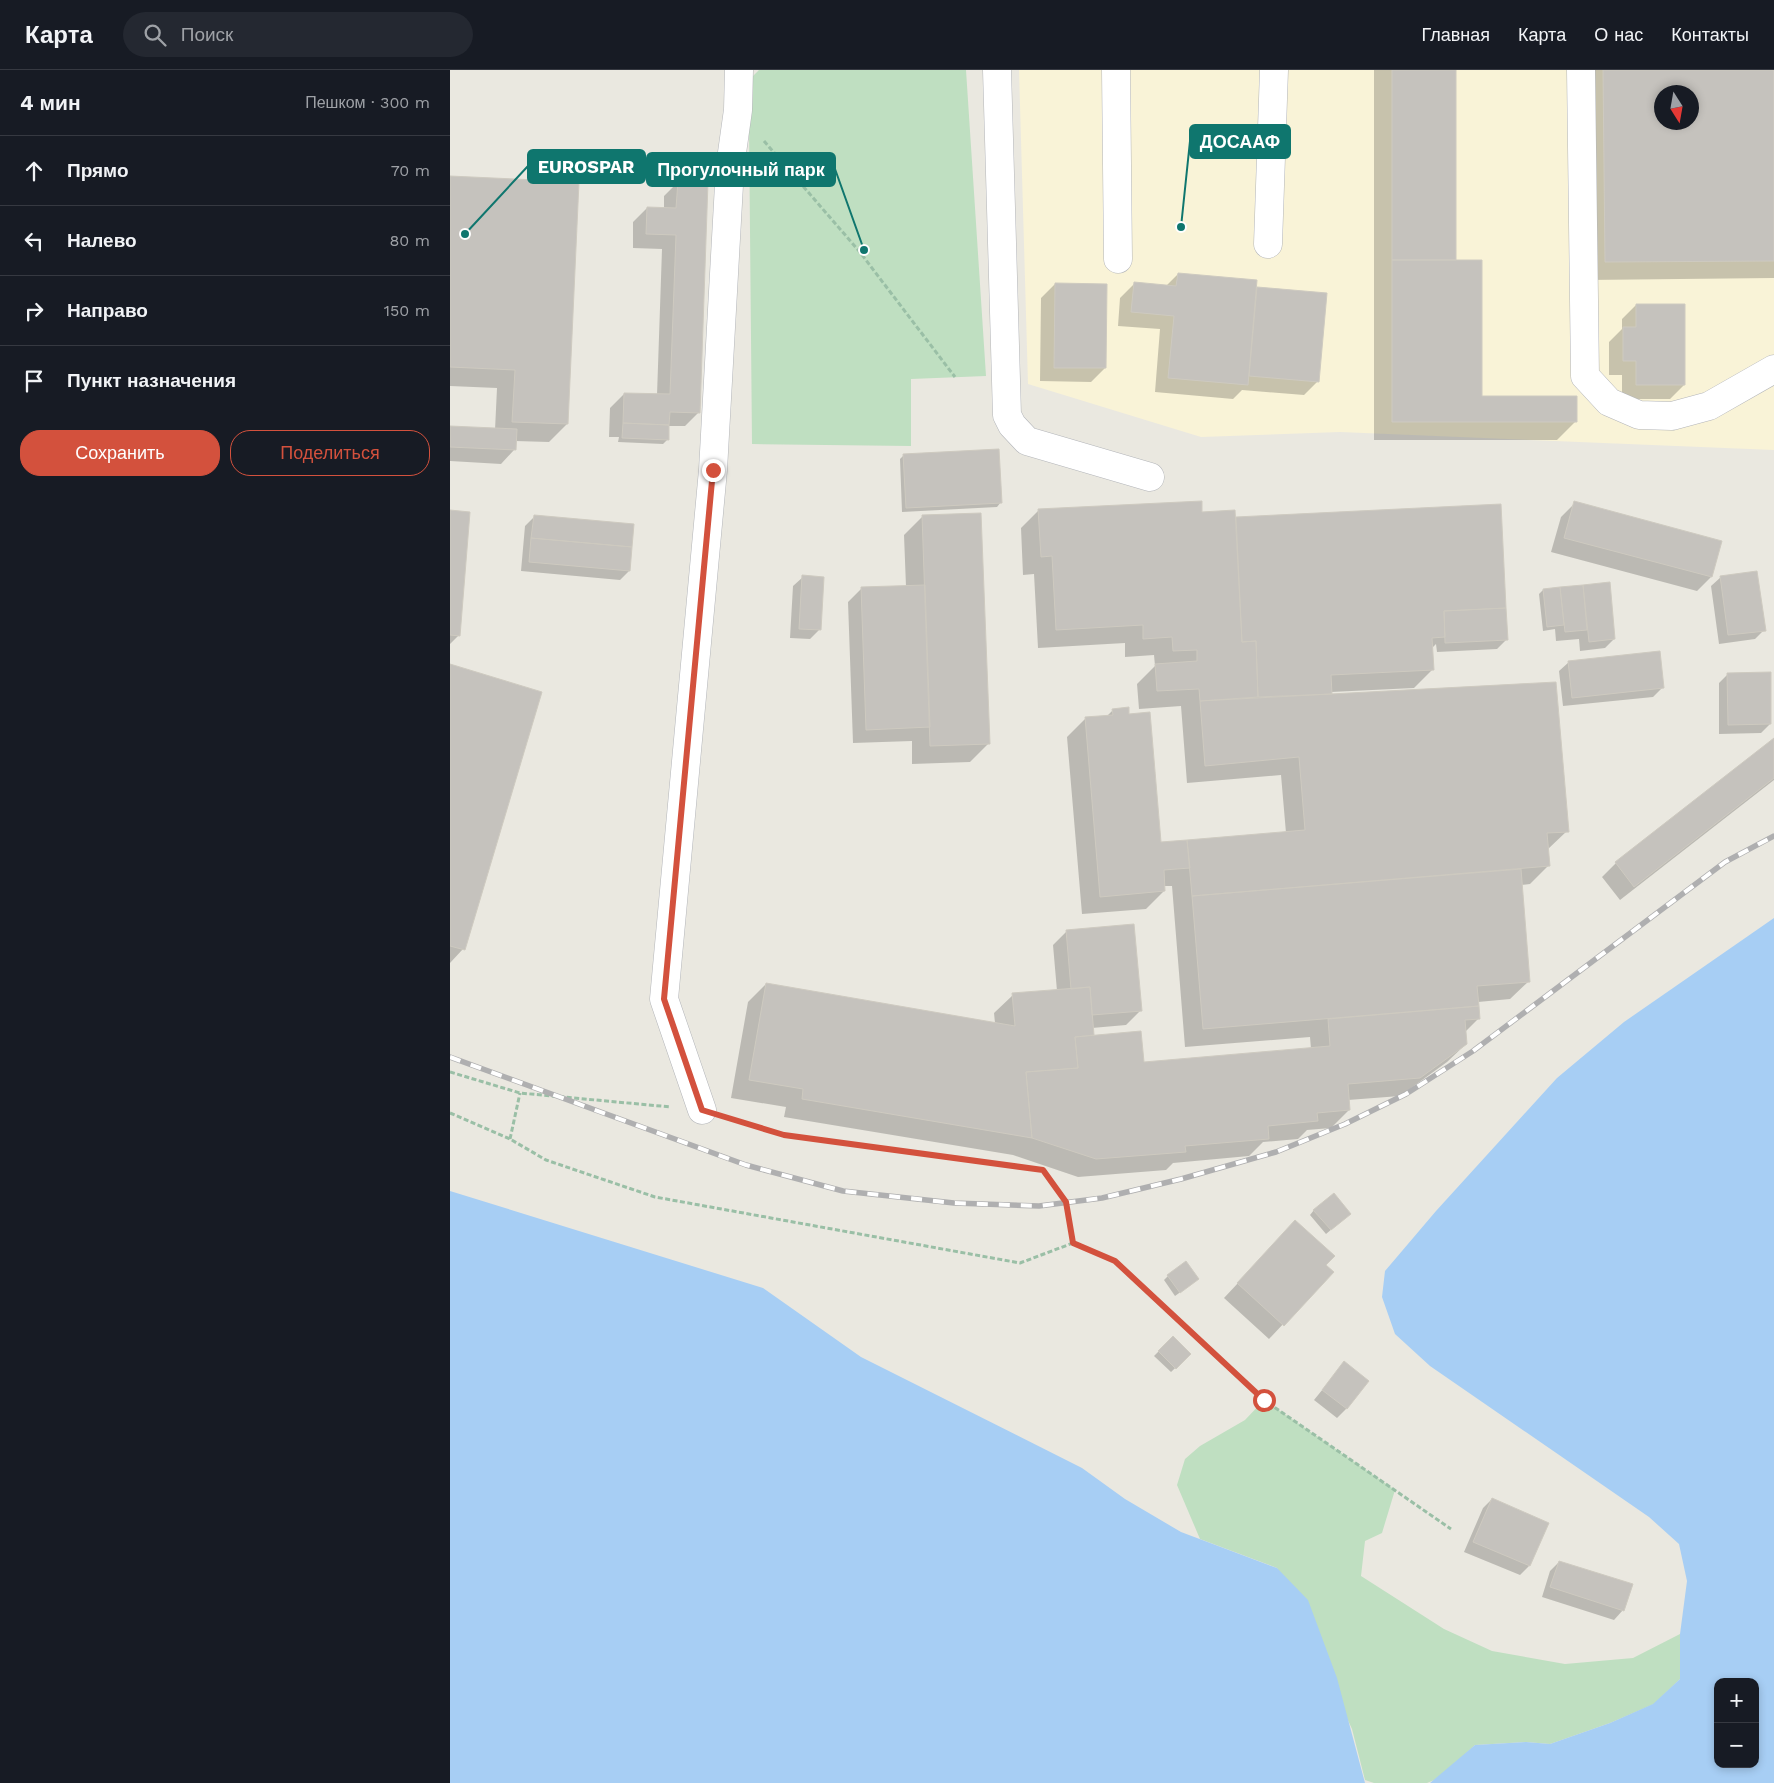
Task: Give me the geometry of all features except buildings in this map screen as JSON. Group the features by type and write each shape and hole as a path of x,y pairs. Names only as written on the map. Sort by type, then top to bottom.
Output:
{"lane":[{"path":"702,1110 664,999 713,470 730,167 738,110 739,70"},
{"path":"997,70 1007,405 1010,420 1012,425 1027,441 1150,477"},
{"path":"1116,70 1118,259"},
{"path":"1268,244 1274,70"},
{"path":"1581,70 1585,376 1609,402 1639,415 1672,416 1710,406 1774,369"}],"path":[{"path":"738,110 859,251 955,377"},
{"path":"450,1072 520,1093 702,1110 784,1135 1043,1170 1066,1202 1073,1243"},
{"path":"510,1139 520,1093"},
{"path":"450,1114 510,1139 546,1160 655,1197 1020,1264 1073,1243 1115,1261 1264,1400 1451,1529"}],"shaded area":[{"path":"1019,70 1774,70 1774,450 1340,432 1201,437 1028,384"}],"green space":[{"path":"759,70 966,70 986,376 911,379 911,446 752,444 749,124 750,79"},
{"path":"1264,1400 1395,1490 1382,1533 1365,1541 1361,1576 1444,1629 1492,1651 1565,1664 1633,1658 1680,1634 1680,1679 1654,1704 1610,1723 1550,1744 1526,1742 1475,1745 1439,1778 1427,1783 1374,1783 1365,1780 1352,1729 1277,1568 1200,1539 1177,1485 1185,1459 1200,1446 1245,1420"}],"water":[{"path":"1774,918 1774,1783 1430,1783 1475,1745 1526,1742 1550,1744 1610,1723 1653,1704 1680,1679 1680,1634 1687,1581 1679,1544 1649,1517 1430,1366 1395,1334 1382,1297 1385,1271 1436,1211 1557,1078 1624,1022"},
{"path":"450,1191 763,1288 861,1357 1082,1468 1125,1499 1181,1532 1277,1568 1308,1600 1337,1678 1365,1783 450,1783"}],"railway":[{"path":"450,1057 746,1165 843,1191 954,1203 1039,1206 1102,1198 1181,1179 1276,1152 1345,1124 1406,1094 1473,1051 1725,862 1774,836"}],"place":[{"name":"ДОСААФ","path":"1181,227"},
{"name":"EUROSPAR","path":"465,234"},
{"name":"Прогулочный парк","path":"864,250"}],"route":[{"path":"713,470 664,999 702,1110 784,1135 1043,1170 1066,1202 1073,1243 1115,1261 1264,1400"}]}
